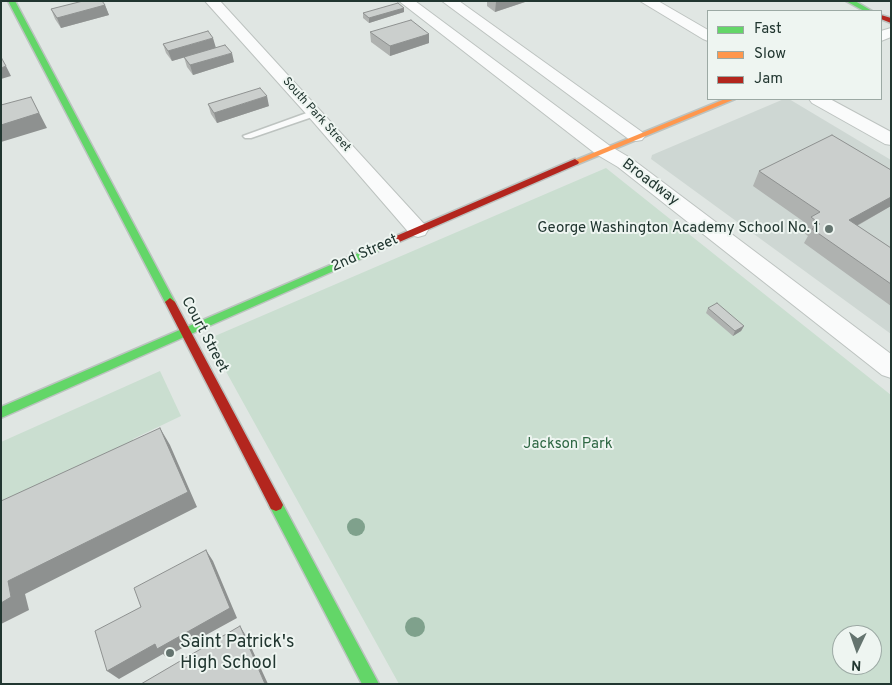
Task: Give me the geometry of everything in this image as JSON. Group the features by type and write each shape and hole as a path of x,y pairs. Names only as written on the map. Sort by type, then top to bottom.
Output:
{"street":[{"name":"Court Street","path":"11,1 370,684"},
{"name":"South Park Street","path":"212,1 315,112 418,230"},
{"name":"Broadway","path":"406,1 603,150 625,163 891,368"},
{"name":"Broadway","path":"449,1 636,136"},
{"path":"647,1 707,35"},
{"path":"848,1 868,10"},
{"path":"448,34 498,38"},
{"name":"2nd Street","path":"1,413 603,150 728,100"},
{"path":"820,100 891,140"}],"lane":[{"path":"248,136 315,112"}],"shaded area":[{"path":"782,100 791,100 891,160 891,334 651,159 652,155"}],"green space":[{"name":"Jackson Park","path":"606,168 891,395 891,684 399,684 208,339"},
{"path":"160,371 181,416 133,439 137,447 1,512 1,442"}],"building":[{"path":"83,1 102,1 105,5 57,18 51,9"},
{"path":"398,3 404,8 369,18 363,13"},
{"path":"411,20 429,34 390,46 370,32"},
{"path":"208,31 213,38 168,51 163,44"},
{"path":"225,45 232,53 190,65 184,57"},
{"path":"1,60 6,66 1,68"},
{"path":"260,88 267,96 214,113 208,104"},
{"path":"31,97 39,113 1,125 1,105"},
{"name":"George Washington Academy School No. 1","path":"832,135 891,170 891,197 849,220 891,248 891,284 812,229 820,224 811,217 820,212 759,171"},
{"path":"717,303 744,326 735,331 708,308"},
{"path":"160,428 188,492 8,581 11,597 1,603 1,501"},
{"path":"206,550 230,608 157,649 155,644 107,671 95,631 141,607 134,588"},
{"path":"240,626 265,684 141,684"}],"traffic: fast":[{"path":"11,1 170,302"},
{"path":"849,1 867,10"},
{"path":"1,413 377,248"},
{"path":"276,505 371,684"}],"traffic: slow":[{"path":"575,162 729,100"}],"traffic: jam":[{"path":"882,17 891,21"},
{"path":"377,248 575,162"},
{"path":"170,302 276,505"}],"place":[{"name":"George Washington Academy School No. 1","path":"829,229"},
{"name":"Saint Patrick's High School","path":"170,653"}]}
